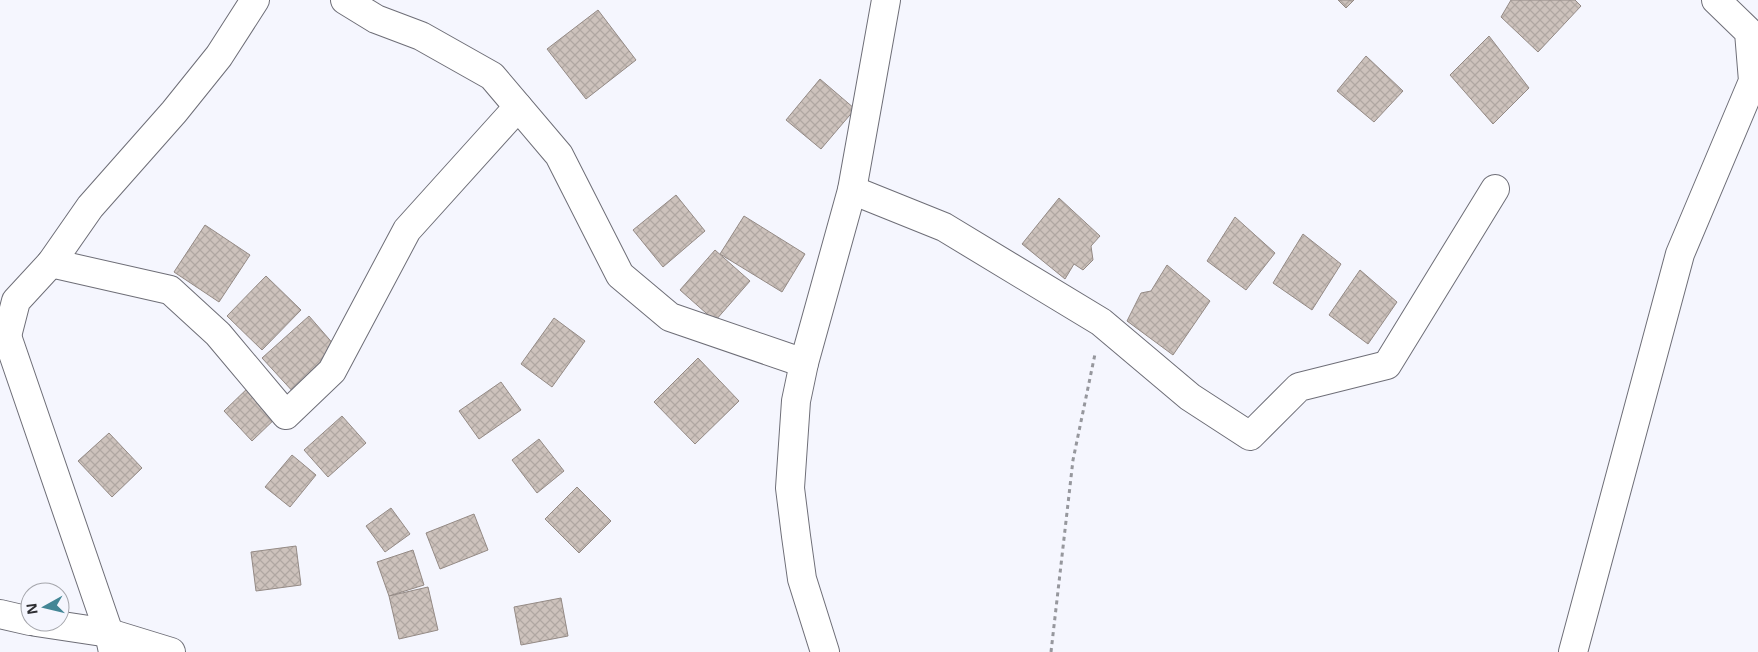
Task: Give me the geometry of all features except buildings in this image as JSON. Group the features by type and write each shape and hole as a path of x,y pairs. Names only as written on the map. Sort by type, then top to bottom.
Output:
{"street":[{"path":"111,643 4,329 16,301 51,263 90,207 174,112 219,56 255,0"},
{"path":"345,0 376,19 421,36 492,76 559,155 620,275 670,317 804,363"},
{"path":"825,652 802,579 790,488 796,401 804,363 852,190 886,0"},
{"path":"1573,652 1680,254 1753,81 1754,32 1716,0"},
{"path":"51,263 170,290 218,334 286,415 332,371 406,230 518,106"},
{"path":"852,190 944,227 1101,322 1190,397 1250,436 1299,387 1387,365 1495,189"},
{"path":"0,614 20,619"},
{"path":"70,632 111,643 171,652"}],"path":[{"path":"1051,652 1073,460 1101,322"}]}
